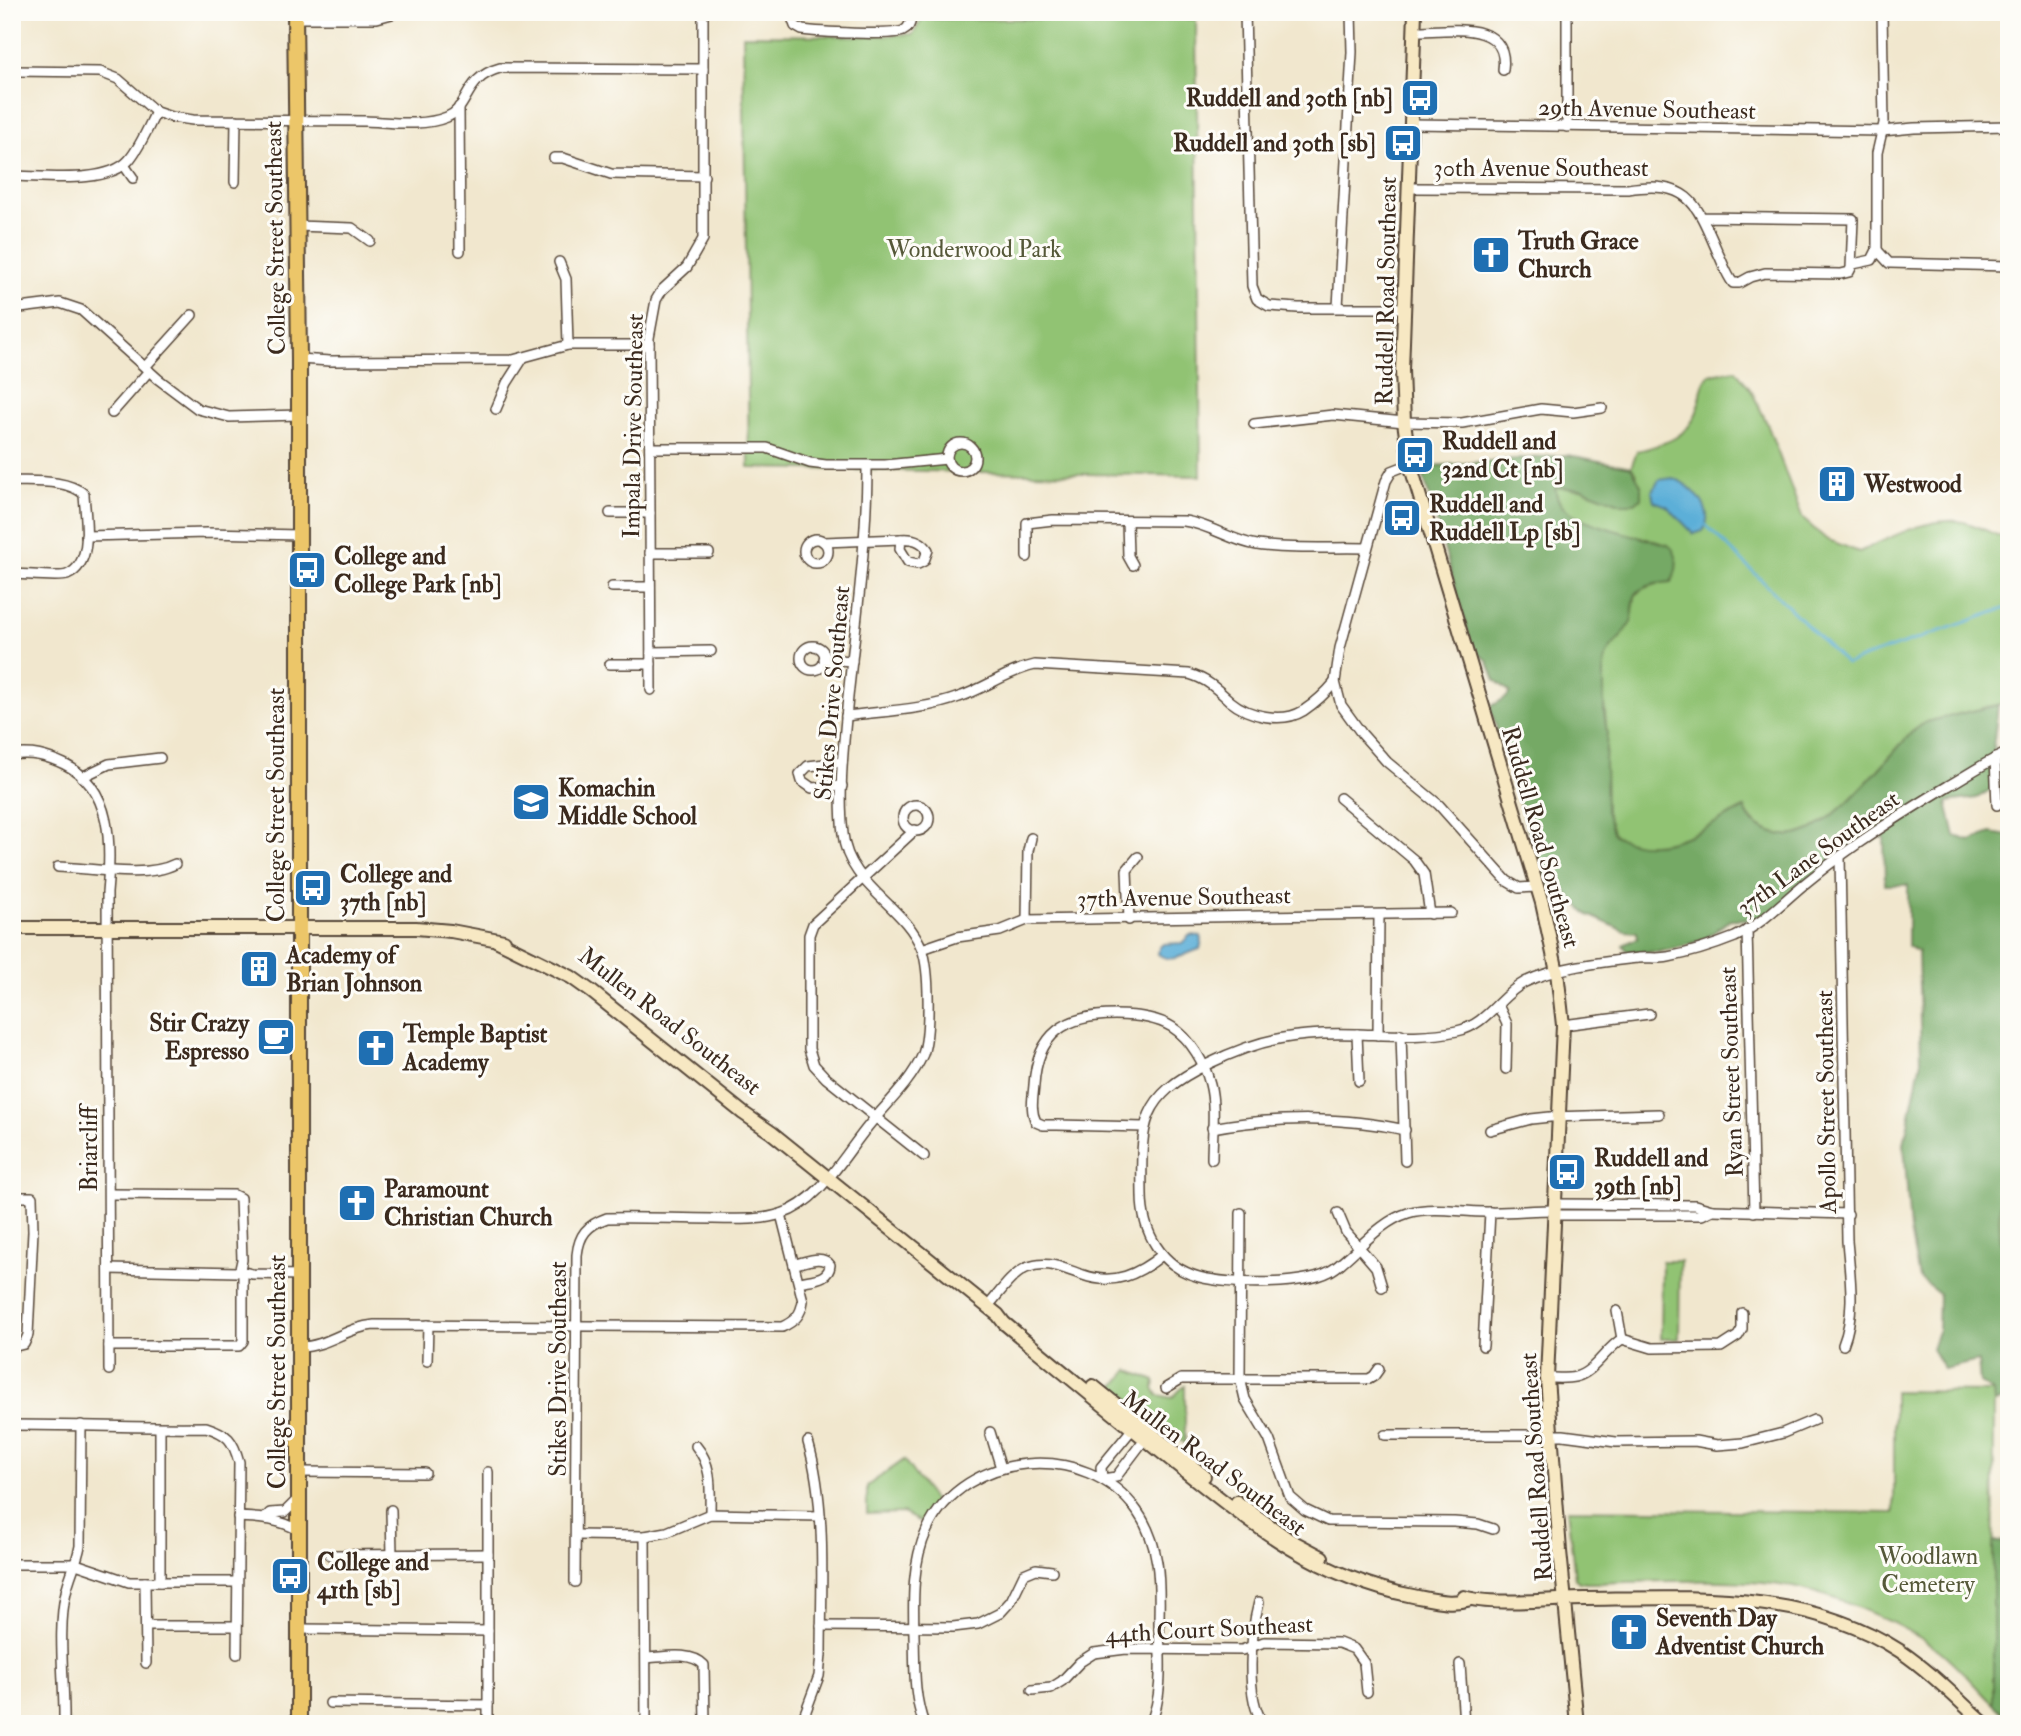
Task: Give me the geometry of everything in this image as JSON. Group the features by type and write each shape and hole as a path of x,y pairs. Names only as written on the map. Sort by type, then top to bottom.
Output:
{"main road":[{"name":"College Street Southeast","path":"295,15 299,359 299,1724"}],"street":[{"path":"295,15 377,18 399,12"},
{"name":"Impala Drive Southeast","path":"651,690 649,345 656,300 662,290 687,267 703,239 702,12"},
{"path":"790,12 792,22 802,30 900,32 909,26 912,12"},
{"path":"1245,12 1252,286 1257,299 1269,306 1405,308"},
{"path":"1338,307 1352,12"},
{"name":"Ruddell Road Southeast","path":"1415,12 1402,370 1404,422 1410,464 1536,887 1557,972 1563,1026 1547,1378 1577,1724"},
{"path":"1567,12 1567,127"},
{"path":"1853,264 1872,260 1877,250 1877,153 1882,131 1882,12"},
{"path":"1416,31 1472,31 1488,35 1495,39 1504,53 1503,70"},
{"path":"118,79 125,68"},
{"path":"12,71 91,71 118,79 156,112 182,118 431,121 449,117 479,77 500,68 703,69"},
{"path":"459,107 460,251"},
{"path":"12,176 99,175 124,165 135,151 156,112"},
{"path":"234,183 236,120"},
{"name":"29th Avenue Southeast","path":"1412,124 1882,131 2009,126"},
{"path":"554,158 563,158 611,174 704,176"},
{"path":"124,165 133,178"},
{"name":"30th Avenue Southeast","path":"1410,188 1628,189 1660,186 1683,195 1703,217"},
{"path":"1703,217 1853,219 1853,264 1845,274 1765,273 1736,284 1730,279 1703,217"},
{"path":"298,226 352,228 369,241"},
{"path":"1877,250 1889,262 2009,266"},
{"path":"559,261 566,279 568,345"},
{"path":"12,310 50,304 70,305 91,318 182,400 212,414 229,417 299,415"},
{"path":"112,414 192,315"},
{"path":"299,359 492,361 523,358 568,345 649,345"},
{"path":"496,410 507,383 523,358"},
{"path":"1254,424 1333,415 1404,422 1462,422 1541,409 1573,412 1602,408"},
{"path":"650,448 756,447 767,448 810,463 867,466 947,459"},
{"path":"1410,464 1389,474 1367,548 1340,648 1335,682 1341,705 1387,762 1439,805 1507,881 1519,888 1536,887"},
{"name":"Stikes Drive Southeast","path":"575,1581 576,1325 579,1243 583,1233 590,1226 607,1218 732,1219 781,1214 804,1201 828,1178 908,1080 924,1050 928,1028 926,967 922,949 902,917 863,879 850,859 843,838 842,762 865,541 867,466"},
{"path":"12,481 45,482 76,488 84,494 86,536 85,552 77,567 65,576 12,574"},
{"path":"610,513 650,513"},
{"path":"1027,557 1027,523 1052,520 1191,522 1258,545 1367,548"},
{"path":"1127,521 1128,556 1133,565"},
{"path":"86,536 207,533 299,535"},
{"path":"824,542 901,540"},
{"path":"650,553 709,552"},
{"path":"612,587 650,587"},
{"path":"651,652 711,651"},
{"path":"824,659 852,661"},
{"path":"610,664 651,664"},
{"path":"846,716 939,704 976,690 1012,671 1035,665 1189,674 1203,678 1247,712 1280,718 1300,713 1322,697 1335,682"},
{"name":"37th Lane Southeast","path":"1144,1127 1153,1104 1179,1078 1264,1040 1312,1034 1378,1035 1463,1030 1490,1013 1524,983 1557,972 1643,957 1666,958 1733,938 1765,920 1805,883 1906,811 2009,752"},
{"path":"12,755 29,753 51,758 72,768 82,777 109,764 160,758"},
{"path":"1995,758 1997,804"},
{"path":"842,762 808,766 800,774 802,781 812,788 842,786"},
{"name":"Briarcliff","path":"82,777 99,799 107,820 110,847 109,1370"},
{"path":"1340,798 1414,860 1424,874 1430,914"},
{"path":"915,830 816,919 810,930 809,1049 814,1065 826,1078 924,1156"},
{"path":"1027,920 1028,852 1031,838"},
{"path":"1129,920 1127,870 1138,856"},
{"name":"Apollo Street Southeast","path":"1840,856 1851,1298 1849,1328 1843,1345"},
{"path":"58,867 162,870 175,864"},
{"name":"37th Avenue Southeast","path":"922,949 957,937 1000,931 1027,920 1451,913"},
{"path":"1378,1035 1379,915"},
{"path":"12,928 298,928"},
{"name":"Mullen Road Southeast","path":"298,928 416,928 452,931 496,940 552,967 593,992 993,1311 1009,1317 1147,1436 1265,1523 1316,1554 1380,1579 1471,1599 1695,1598 1800,1609 1851,1626 1883,1641 1942,1684 1984,1724"},
{"name":"Ryan Street Southeast","path":"1747,930 1754,1212"},
{"path":"1498,1005 1507,1024 1506,1069"},
{"path":"1563,1026 1649,1014"},
{"path":"1212,1159 1210,1086 1193,1048 1172,1027 1132,1015 1094,1015 1078,1018 1063,1026 1049,1039 1035,1068 1032,1113 1035,1122 1043,1125 1144,1127 1142,1184 1144,1219 1148,1234 1162,1255 1195,1276 1242,1281 1291,1282 1311,1279 1330,1272 1384,1225 1407,1213 1425,1209 1490,1212 1695,1205 1712,1210 1847,1214"},
{"path":"1357,1034 1359,1081"},
{"path":"1401,1034 1405,1161"},
{"path":"1490,1130 1531,1119 1659,1114"},
{"path":"1212,1128 1298,1120 1387,1125 1405,1129"},
{"path":"108,1194 234,1195 240,1198 243,1341 239,1346 109,1346"},
{"path":"12,1197 32,1198 33,1231 28,1335 24,1344 12,1347"},
{"path":"1483,1346 1490,1212"},
{"path":"1241,1213 1240,1378 1245,1399 1269,1439 1290,1497 1305,1510 1328,1521 1454,1522 1478,1524 1493,1529"},
{"path":"1338,1213 1346,1232 1376,1268 1382,1287"},
{"path":"300,1347 317,1346 361,1326 782,1327 793,1322 802,1311 803,1301 781,1214"},
{"path":"993,1311 1016,1275 1035,1266 1060,1265 1096,1279 1125,1278 1162,1255"},
{"path":"794,1264 820,1259 826,1260 830,1265 825,1276 800,1282"},
{"path":"109,1269 241,1271 300,1275"},
{"path":"1617,1311 1622,1339"},
{"path":"1547,1378 1576,1377 1590,1369 1622,1339 1652,1348 1721,1347 1738,1336 1742,1328 1742,1313"},
{"path":"427,1361 428,1325"},
{"path":"1166,1388 1181,1379 1369,1379 1379,1369"},
{"path":"1385,1435 1595,1437 1616,1442 1695,1441 1717,1445 1743,1443 1783,1433 1814,1420"},
{"path":"12,1425 206,1427 221,1432 234,1444 239,1462 237,1654"},
{"path":"64,1724 63,1610 80,1546 81,1425"},
{"path":"1102,1479 1101,1467 1135,1426"},
{"path":"160,1428 160,1582"},
{"path":"990,1432 1001,1468"},
{"path":"1102,1479 1116,1476 1147,1436"},
{"path":"801,1724 819,1676 821,1626 820,1516 816,1469 808,1442"},
{"path":"696,1446 706,1457 709,1471 710,1514"},
{"path":"924,1724 915,1690 914,1588 918,1558 928,1529 943,1506 960,1489 980,1476 1021,1464 1058,1464 1102,1479 1129,1502 1150,1535 1159,1577 1159,1685 1156,1712 1150,1724"},
{"path":"300,1472 425,1473"},
{"path":"488,1472 488,1724"},
{"path":"266,1517 270,1513 285,1512 300,1497"},
{"path":"391,1510 391,1555"},
{"path":"576,1535 645,1536 667,1532 710,1514 820,1516"},
{"path":"238,1517 266,1517 285,1522 300,1531"},
{"path":"645,1536 646,1724"},
{"path":"330,1555 488,1555"},
{"path":"12,1564 76,1564 130,1582 236,1582"},
{"path":"821,1626 953,1627 978,1624 1000,1613 1011,1601 1024,1574 1035,1569 1052,1571"},
{"path":"145,1582 146,1663"},
{"name":"Mullen Road Southeast","path":"1695,1598 1720,1594 1771,1596 1800,1601 1854,1618 1887,1634 1924,1659 1995,1724"},
{"path":"1259,1602 1253,1646 1254,1707 1264,1724"},
{"path":"146,1626 236,1626"},
{"path":"300,1629 488,1631"},
{"name":"44th Court Southeast","path":"1032,1690 1051,1688 1094,1653 1126,1649 1242,1650 1264,1642 1339,1643 1354,1649 1364,1663 1367,1692"},
{"path":"647,1658 686,1657 704,1665 705,1724"},
{"path":"1460,1664 1464,1724"},
{"path":"330,1703 488,1705"}],"green space":[{"name":"Wonderwood Park","path":"922,19 1196,19 1201,476 749,468 743,35 913,34"},
{"path":"1736,370 1752,392 1766,421 1803,519 1826,539 1859,552 1924,525 1951,521 1969,523 2009,539 2009,702 1926,722 1915,729 1847,803 1817,827 1803,833 1787,836 1766,830 1752,820 1744,808 1675,841 1645,846 1630,843 1614,833 1605,806 1606,728 1603,666 1609,649 1631,613 1635,596 1642,589 1657,584 1668,545 1613,530 1572,514 1560,503 1554,487 1583,489 1620,503 1637,474 1631,467 1637,451 1667,442 1684,432 1695,415 1707,377 1710,374"},
{"path":"1568,455 1631,467 1641,485 1641,498 1635,503 1620,503 1583,489 1555,487 1563,507 1598,525 1668,545 1676,557 1675,573 1671,582 1651,585 1641,589 1635,596 1630,624 1604,662 1606,811 1614,835 1631,842 1664,843 1697,832 1745,808 1752,821 1766,830 1787,836 1803,833 1817,827 1847,803 1915,729 1926,722 1998,705 1992,758 1993,788 1977,798 1947,802 1955,836 1970,841 1991,833 2009,836 2009,1158 2003,1183 2000,1228 2004,1255 2009,1266 2009,1396 1994,1404 1993,1392 1980,1383 1978,1361 1944,1369 1932,1349 1938,1331 1939,1294 1919,1278 1910,1231 1904,1144 1921,1060 1918,952 1908,946 1908,885 1885,885 1884,836 1847,851 1765,920 1731,919 1706,938 1658,952 1627,951 1623,945 1638,938 1637,932 1625,931 1588,915 1565,891 1547,891 1490,707 1507,697 1510,692 1495,680 1487,660 1473,650 1421,467"},
{"path":"2009,1158 2009,1266 2001,1242 2000,1213"},
{"path":"1662,1261 1680,1261 1679,1339 1661,1339"},
{"path":"1128,1370 1155,1381 1154,1388 1158,1395 1172,1398 1185,1385 1185,1444 1114,1387"},
{"name":"Woodlawn Cemetery","path":"1894,1391 1994,1392 1993,1704 1950,1660 1919,1637 1858,1607 1813,1592 1750,1582 1587,1583 1579,1582 1575,1578 1567,1509 1894,1513"},
{"path":"904,1460 936,1504 924,1524 903,1513 867,1514 867,1486"},
{"path":"1993,1542 2009,1543 2009,1719 1993,1704"}],"water":[{"path":"1673,478 1687,486 1700,499 1707,515 1703,531 1694,534 1667,506 1654,501 1652,492 1659,480"},
{"path":"1190,935 1201,936 1200,949 1174,958 1158,954 1163,944 1182,943"}],"waterway":[{"path":"1706,525 1846,664 2009,607"}],"place":[{"name":"Ruddell and 30th [nb]","path":"1420,98"},
{"name":"Ruddell and 30th [sb]","path":"1403,143"},
{"name":"Truth Grace Church","path":"1491,255"},
{"name":"Ruddell and 32nd Ct [nb]","path":"1415,455"},
{"name":"Westwood","path":"1837,484"},
{"name":"Ruddell and Ruddell Lp [sb]","path":"1402,518"},
{"name":"College and College Park [nb]","path":"307,570"},
{"name":"Komachin Middle School","path":"531,802"},
{"name":"College and 37th [nb]","path":"313,888"},
{"name":"Academy of Brian Johnson","path":"259,969"},
{"name":"Stir Crazy Espresso","path":"276,1037"},
{"name":"Temple Baptist Academy","path":"376,1048"},
{"name":"Ruddell and 39th [nb]","path":"1567,1172"},
{"name":"Paramount Christian Church","path":"357,1203"},
{"name":"College and 41th [sb]","path":"290,1576"},
{"name":"Seventh Day Adventist Church","path":"1629,1632"}]}
